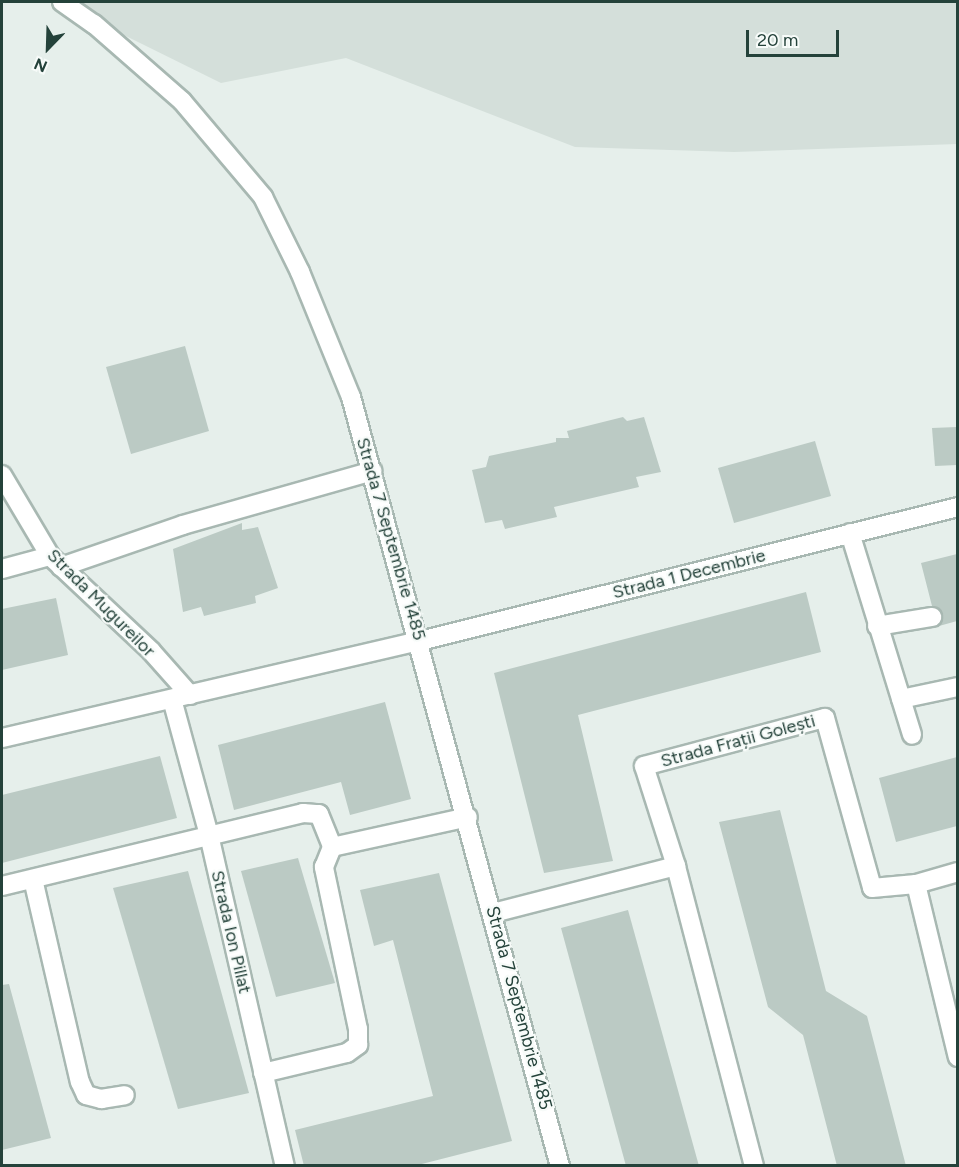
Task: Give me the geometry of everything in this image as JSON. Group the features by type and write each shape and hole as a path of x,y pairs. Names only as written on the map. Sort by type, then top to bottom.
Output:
{"street":[{"name":"Strada 7 Septembrie 1485","path":"62,2 94,24 182,101 263,196 300,272 351,397 468,817 560,1166"},
{"path":"2,569 56,561 372,471"},
{"name":"Strada Mugureilor","path":"2,475 56,561 151,651 190,695"},
{"name":"Strada 1 Decembrie","path":"420,641 957,507"},
{"path":"850,533 912,735"},
{"path":"877,626 932,617"},
{"path":"2,738 420,641"},
{"path":"901,699 957,687"},
{"name":"Strada Ion Pillat","path":"172,699 209,835 285,1166"},
{"name":"Strada Frații Golești","path":"754,1166 675,866 644,765 825,718 872,888 916,884 957,872"},
{"path":"2,885 303,813 319,814 332,847 324,867 358,1029 358,1045 348,1053 263,1073"},
{"path":"332,847 468,817"},
{"path":"493,912 675,866"},
{"path":"33,879 80,1082 86,1095 101,1099 125,1095"},
{"path":"916,884 957,1057"}],"shaded area":[{"path":"57,2 957,2 957,144 734,152 575,147 346,58 221,83"}],"building":[{"path":"185,346 209,431 131,454 106,367"},
{"path":"623,417 627,421 644,417 661,472 636,477 639,487 554,507 557,517 505,529 502,520 485,523 472,470 486,467 489,456 556,442 556,438 569,438 567,431"},
{"path":"957,427 957,465 935,466 932,428"},
{"path":"815,441 831,496 734,523 718,468"},
{"path":"242,523 242,530 258,527 278,588 255,596 256,603 204,616 201,607 183,612 173,549"},
{"path":"957,554 957,621 939,626 943,615 932,606 921,563"},
{"path":"806,592 821,652 578,715 613,861 544,873 494,673"},
{"path":"56,598 68,655 2,670 2,609"},
{"path":"385,702 411,799 350,815 341,782 234,810 218,745"},
{"path":"160,756 177,818 2,863 2,795"},
{"path":"957,757 957,826 896,842 879,778"},
{"path":"780,810 826,991 867,1016 906,1166 837,1166 803,1035 768,1007 719,822"},
{"path":"298,858 335,983 276,997 241,871"},
{"path":"188,871 249,1093 178,1109 113,888"},
{"path":"439,873 512,1141 414,1166 304,1166 295,1130 433,1096 393,940 374,946 360,890"},
{"path":"628,910 699,1166 626,1166 561,928"},
{"path":"9,984 51,1138 2,1150 2,985"}]}
